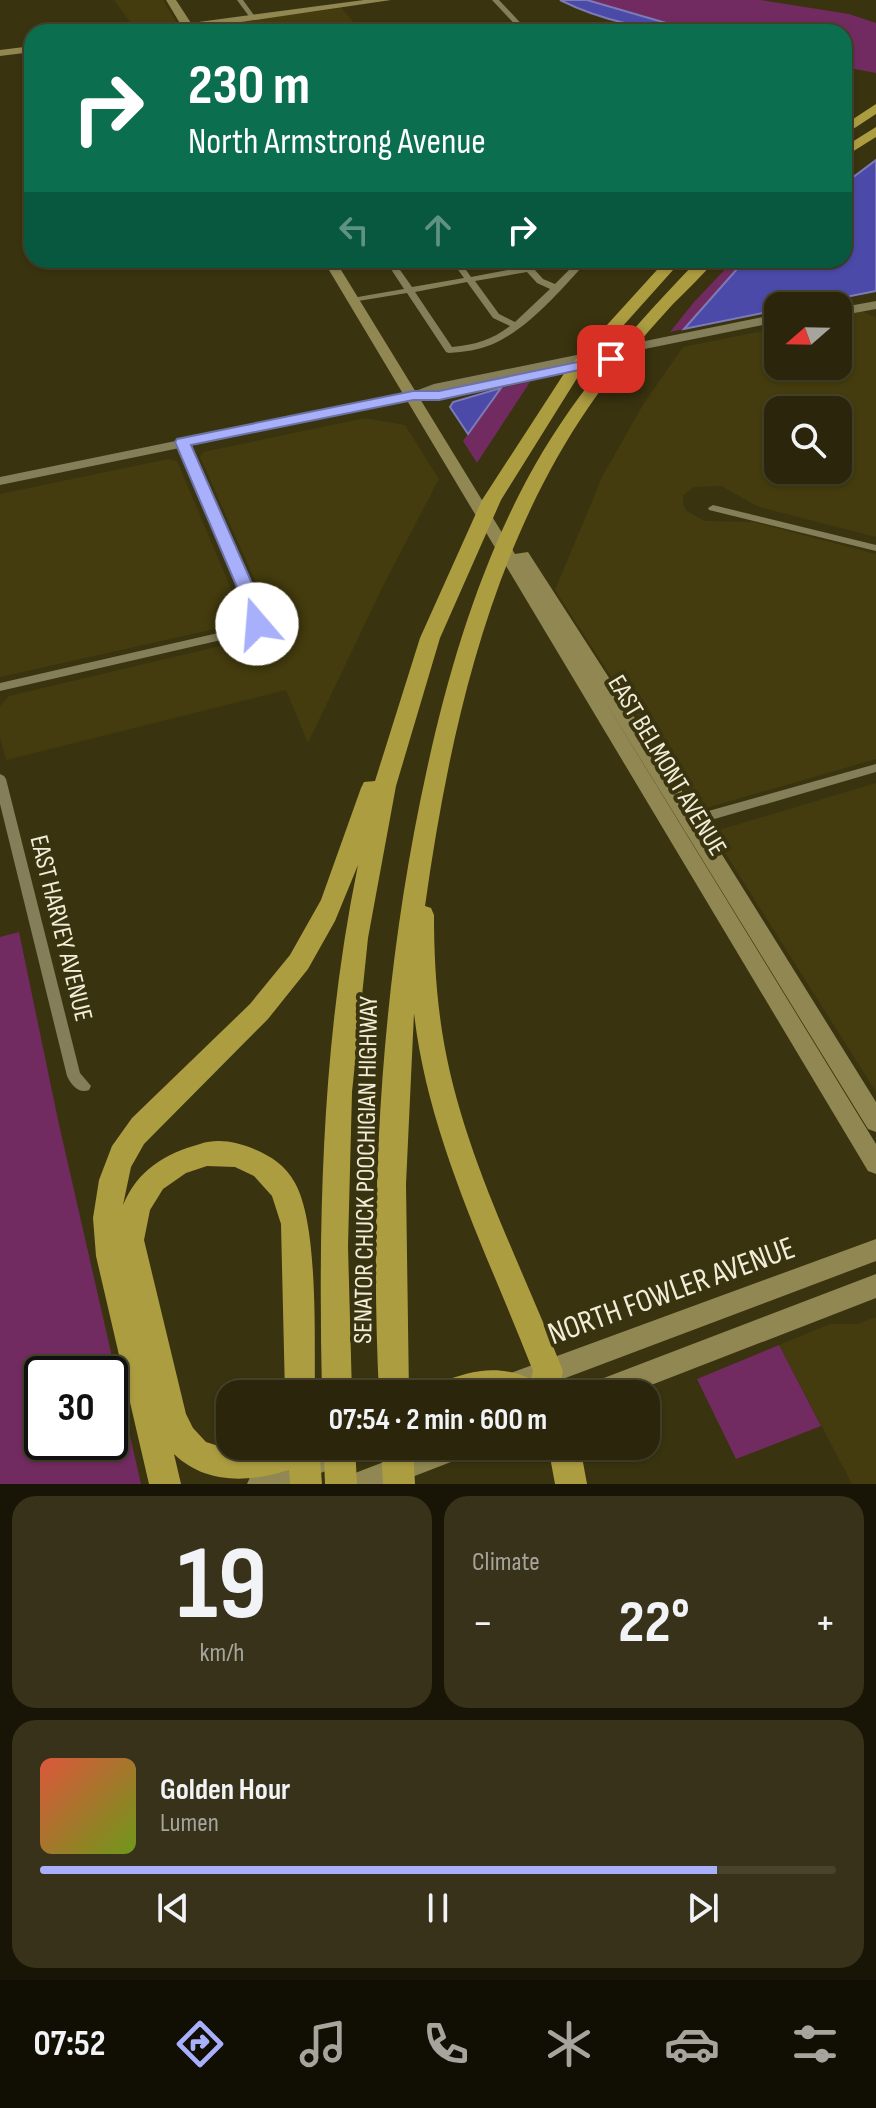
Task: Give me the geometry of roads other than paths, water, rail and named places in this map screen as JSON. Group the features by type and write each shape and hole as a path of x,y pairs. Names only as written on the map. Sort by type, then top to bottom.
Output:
{"highway":[{"path":"852,125 876,108"},
{"path":"852,148 876,131"},
{"name":"SENATOR CHUCK POOCHIGIAN HIGHWAY","path":"336,1380 334,1191 344,1036 360,916 380,805 413,691 466,552 506,473 561,388 602,336 666,268"},
{"name":"SENATOR CHUCK POOCHIGIAN HIGHWAY","path":"393,1379 391,1161 398,1028 413,892 434,783 459,681 489,586 527,501 566,427 644,326 699,268"},
{"path":"165,1484 110,1256 107,1218 112,1182 123,1153 148,1120 248,1023 306,951 334,898 392,733 413,691"},
{"path":"434,783 421,921 428,1027 444,1098 522,1380"},
{"path":"274,1460 247,1470 220,1474 198,1466 181,1447 130,1240 131,1216 136,1203 168,1169 199,1155 240,1155 263,1166 289,1196 295,1224 300,1380"},
{"path":"304,1460 306,1484"},
{"path":"340,1460 341,1484"},
{"path":"398,1460 399,1484"},
{"path":"567,1460 571,1484"}],"main road":[{"path":"171,0 187,24"},
{"path":"219,24 386,0"},
{"path":"0,53 24,50"},
{"name":"EAST BELMONT AVENUE","path":"334,268 413,396 415,407 876,1122"},
{"name":"EAST BELMONT AVENUE","path":"682,823 876,1164"},
{"name":"NORTH FOWLER AVENUE","path":"544,1380 876,1250"},
{"path":"632,1380 876,1286"},
{"path":"260,1484 321,1460"},
{"path":"359,1484 423,1460"}],"street":[{"path":"240,0 253,18"},
{"path":"495,0 518,24"},
{"path":"394,268 449,350 486,344 517,326 575,268"},
{"path":"461,268 496,316 517,326"},
{"path":"355,300 528,269 540,281 554,287"},
{"path":"852,305 874,303"},
{"path":"852,308 874,303"},
{"path":"0,481 764,321"},
{"path":"413,396 439,396 764,328"},
{"path":"0,687 243,631 257,624 256,613 182,442"},
{"path":"713,508 876,548"},
{"path":"682,823 876,768"},
{"name":"EAST HARVEY AVENUE","path":"0,779 74,1076 84,1086"}]}
